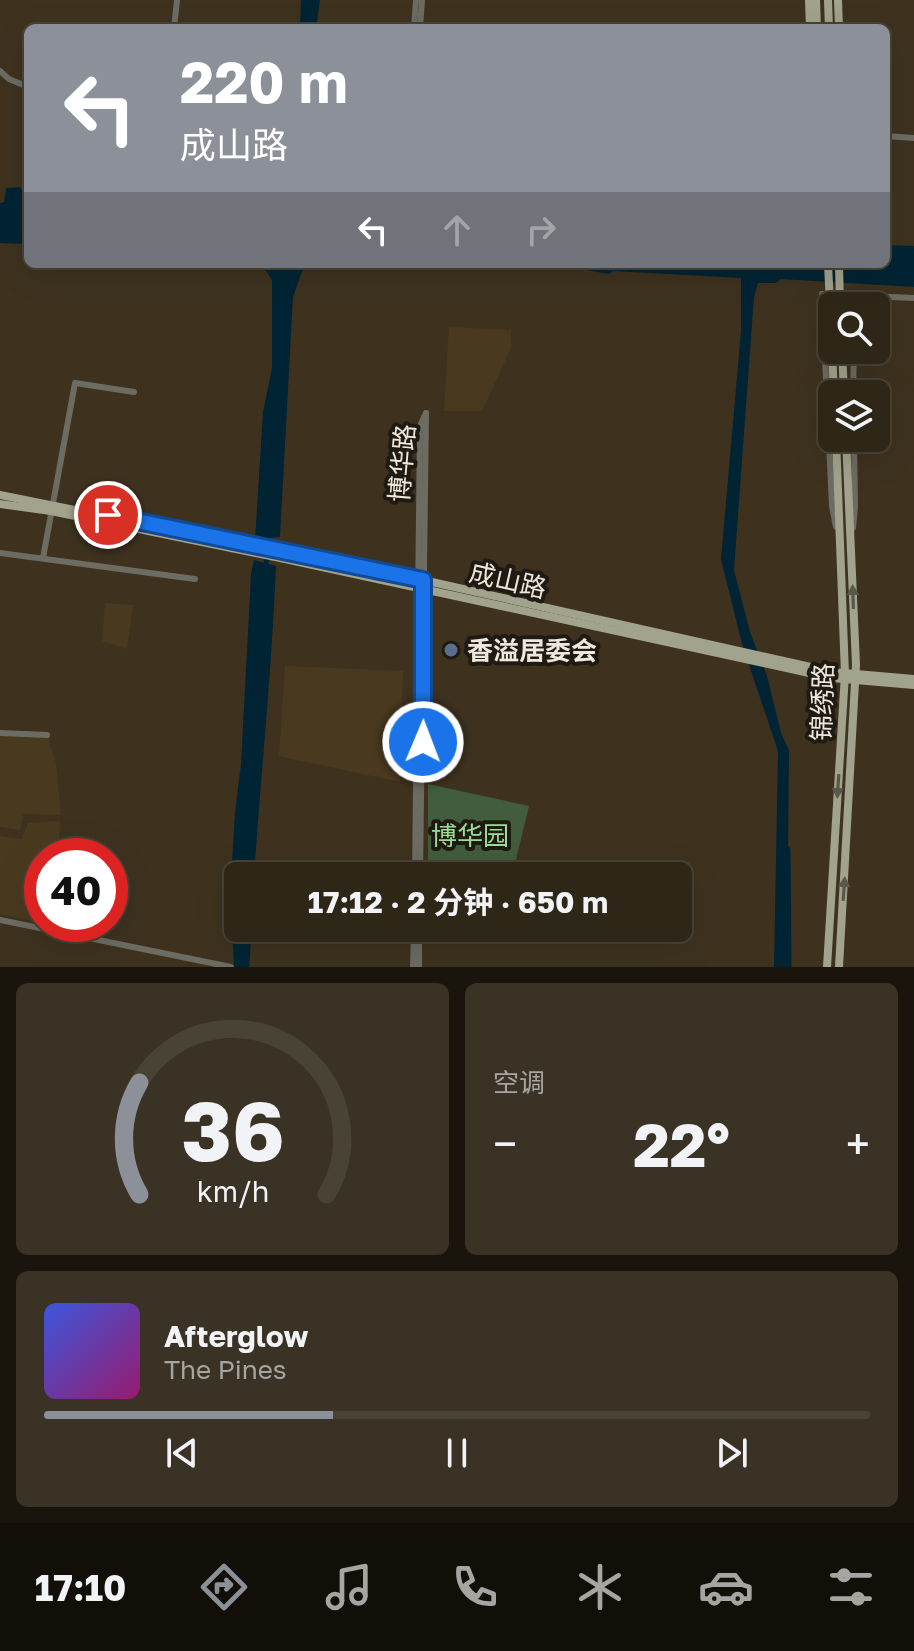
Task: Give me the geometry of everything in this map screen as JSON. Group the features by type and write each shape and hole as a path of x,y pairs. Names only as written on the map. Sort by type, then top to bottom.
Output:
{"main road":[{"path":"809,0 810,24"},
{"path":"816,0 817,24"},
{"path":"828,0 829,24"},
{"path":"838,0 839,24"},
{"path":"828,268 829,292"},
{"path":"839,268 840,292"},
{"name":"锦绣路","path":"827,967 844,677 837,452"},
{"name":"锦绣路","path":"839,967 855,678 847,452"},
{"name":"成山路","path":"0,495 420,583 844,677 914,682"},
{"name":"成山路","path":"0,504 51,507"}],"street":[{"path":"174,24 177,0"},
{"path":"417,24 419,0"},
{"path":"0,71 24,85"},
{"path":"890,136 914,138"},
{"path":"890,297 914,298"},
{"path":"825,364 832,506 840,547"},
{"path":"43,558 75,383 134,392"},
{"name":"博华路","path":"418,862 420,426 426,413 420,583"},
{"path":"851,547 855,507 854,452"},
{"path":"0,553 195,579"},
{"path":"0,733 47,735"},
{"path":"0,920 230,967"},
{"path":"416,967 417,942"}],"shaded area":[{"path":"449,327 511,330 511,348 482,411 444,411"},
{"path":"105,603 133,605 127,649 102,641"},
{"path":"285,666 403,671 400,782 279,756"},
{"path":"47,735 56,764 61,815 23,814 20,830 0,827 0,736"},
{"path":"60,821 59,838 24,838 24,919 0,914 0,836 22,839 28,823"}],"green space":[{"name":"博华园","path":"428,784 529,806 515,862 428,862"}],"water":[{"path":"301,0 320,0 317,24 300,24"},
{"path":"20,187 24,192 24,244 0,243 0,203 4,202 6,188"},
{"path":"890,245 914,246 914,287 781,279 776,283 758,283 754,297 734,570 750,632 789,750 785,967 774,967 778,751 742,644 721,559 741,331 741,278 613,271 609,274 575,268 890,268"},
{"path":"262,268 305,268 293,297 280,537 255,540 263,412 272,368 272,280"},
{"path":"254,560 276,566 255,862 232,862 241,764"},
{"path":"233,942 251,942 249,967 231,967 234,963"}],"waterway":[{"path":"266,566 268,532"},
{"path":"786,850 787,967"}],"place":[{"name":"香溢居委会","path":"451,650"}],"route":[{"path":"108,515 423,580 423,742"}]}
